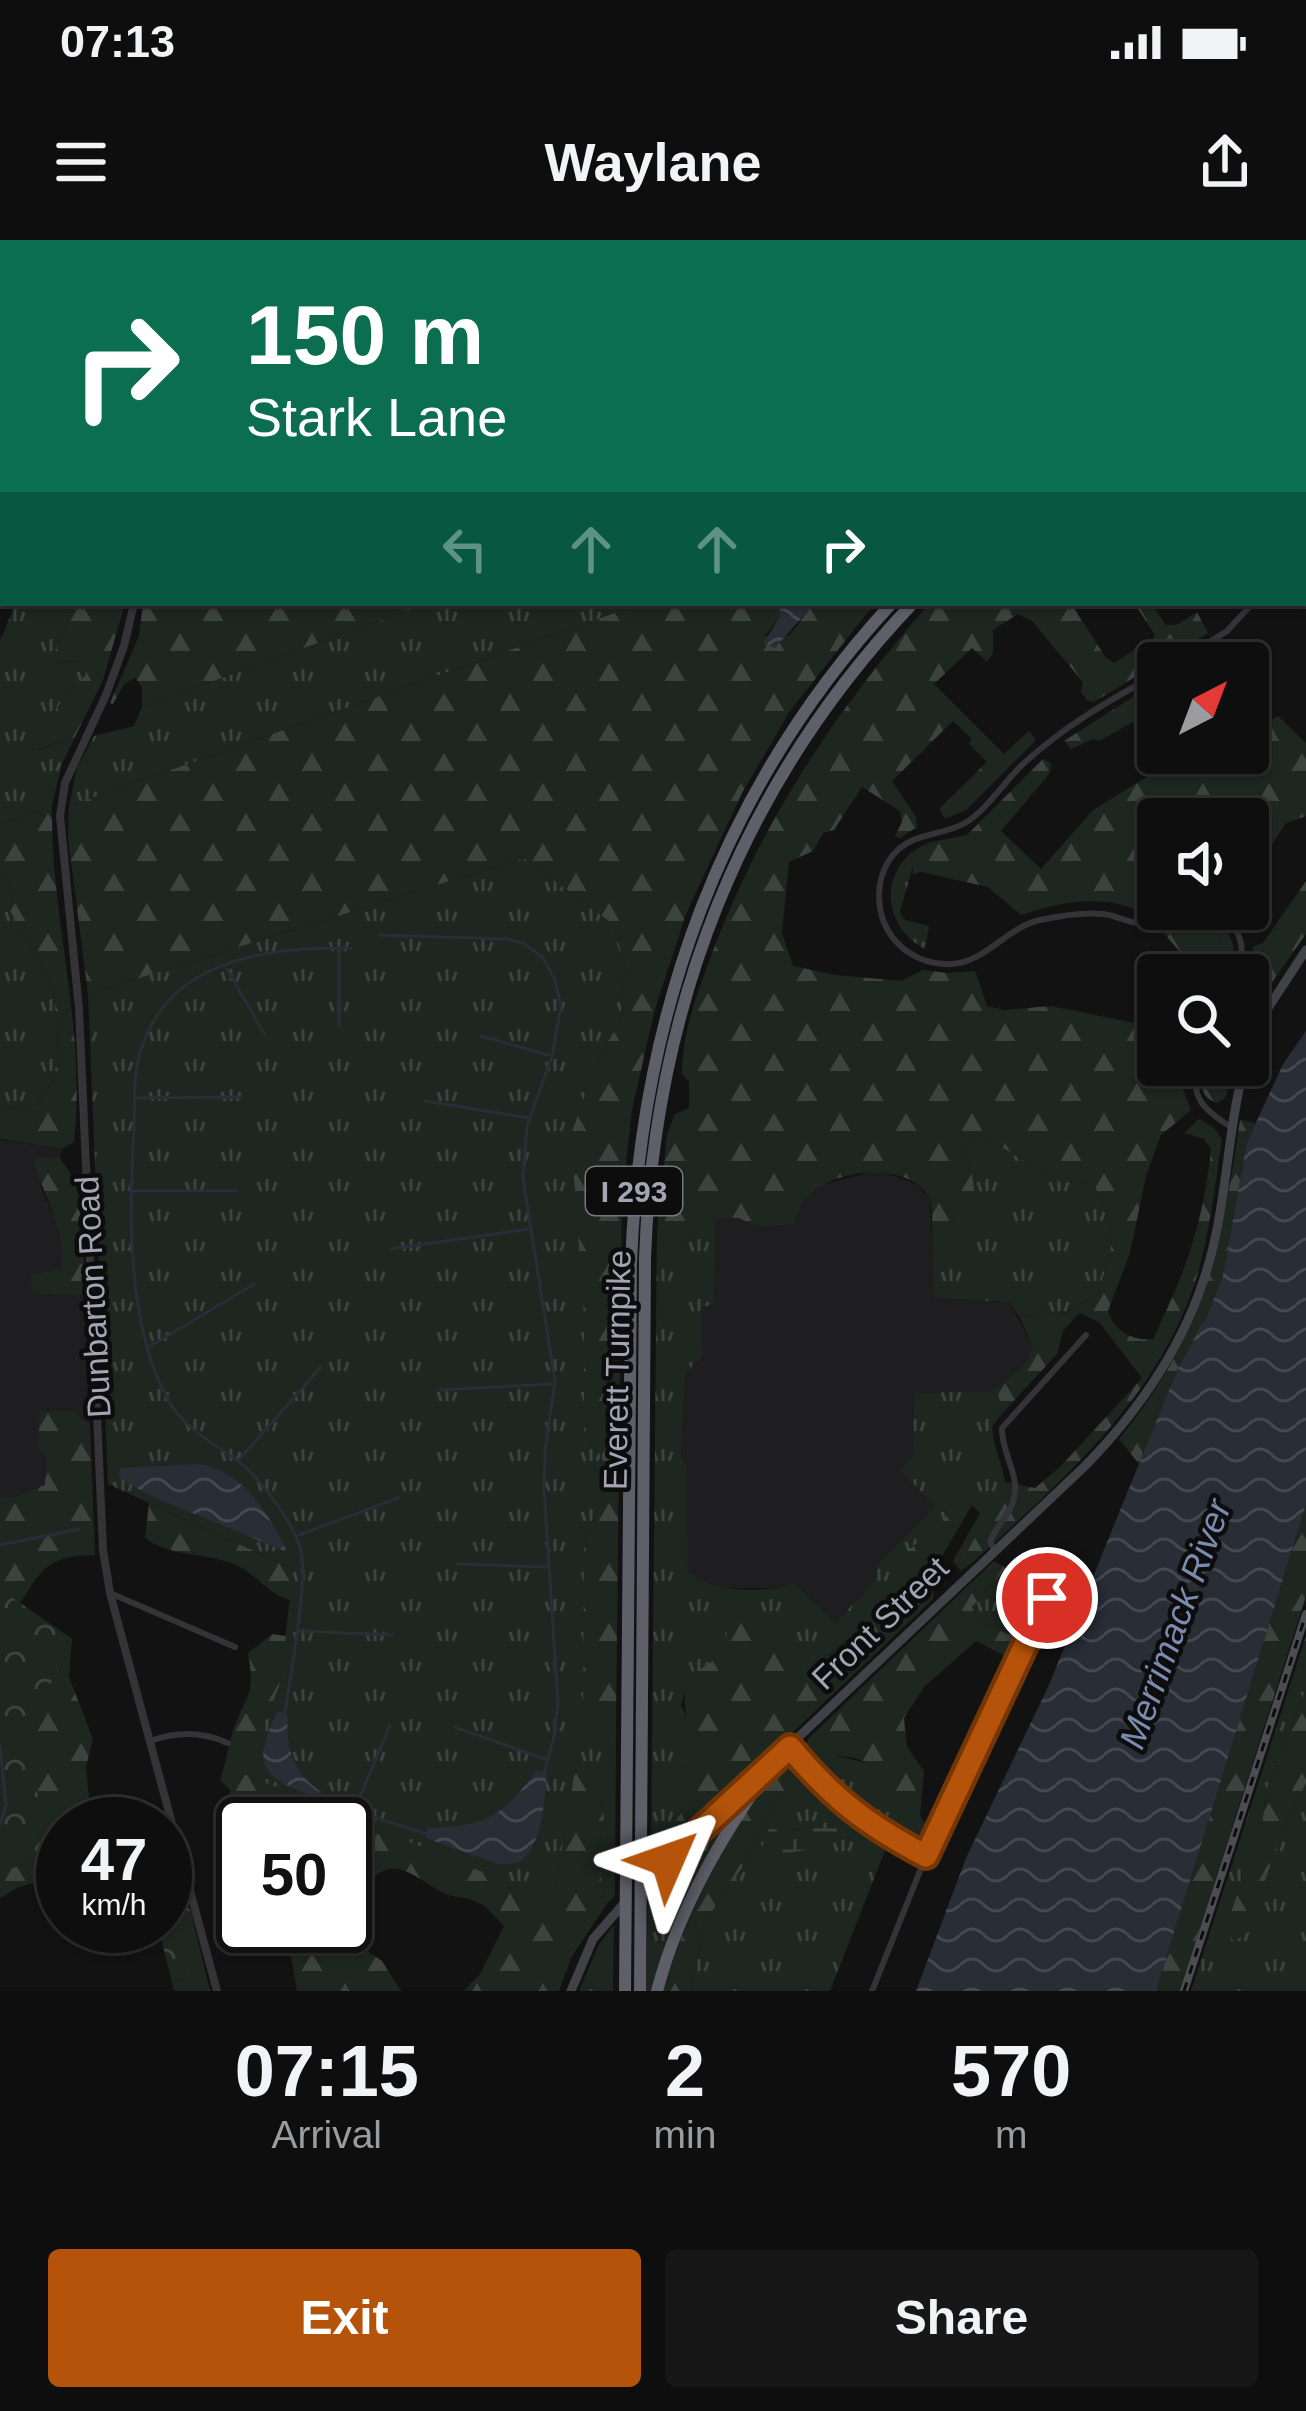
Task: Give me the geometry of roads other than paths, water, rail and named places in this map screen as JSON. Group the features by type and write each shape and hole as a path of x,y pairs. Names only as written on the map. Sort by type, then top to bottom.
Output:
{"highway":[{"name":"Everett Turnpike","path":"640,1991 634,1844 631,1247 637,1160 654,1056 688,939 744,812 808,708 890,606"},
{"name":"Everett Turnpike","path":"625,1991 634,1844 645,1258 649,1170 665,1066 704,937 756,820 830,701 910,606"},
{"path":"657,1991 670,1944 702,1873 727,1827 773,1762"}],"main road":[{"path":"1269,1006 1306,950"},
{"name":"Front Street","path":"571,1991 584,1955 614,1912 1114,1435 1147,1395 1190,1318 1212,1251 1240,1086"}],"street":[{"name":"Dunbarton Road","path":"133,606 106,695 65,783 60,817 79,1009 103,1550 110,1593 217,1991"},
{"path":"1210,642 1228,631 1249,606"},
{"path":"1137,686 1051,740 970,820 903,845 883,874 880,910 886,927 902,949 946,964 972,959 1010,933 1041,920 1099,914 1145,923 1210,910 1229,921 1240,939 1242,954"},
{"path":"1197,1086 1197,1099 1231,1127"},
{"path":"994,1551 992,1534 1012,1506 1016,1490 1002,1428 1086,1335"},
{"path":"110,1593 235,1647"},
{"path":"872,1991 926,1856 1047,1598"},
{"path":"151,1741 179,1734 205,1735 228,1743"},
{"path":"790,1747 842,1804 877,1830 926,1856"}],"water":[{"path":"780,606 812,606 775,648 763,644 780,616"},
{"name":"Merrimack River","path":"1306,1031 1306,1504 1156,1991 916,1991 966,1858 1049,1685 1178,1368 1205,1321 1223,1275 1247,1142 1283,1064"},
{"path":"200,1464 230,1476 254,1497 287,1552 151,1496 118,1477 121,1468"},
{"path":"278,1711 288,1716 293,1759 321,1792 320,1797 286,1784 267,1769 264,1747"},
{"path":"537,1770 547,1774 541,1823 533,1846 519,1863 497,1864 426,1838 427,1828 464,1825 491,1816"}],"waterway":[{"path":"379,935 523,943 542,957 555,980 561,1006 552,1056 527,1126 523,1178 555,1382 544,1489 558,1704 544,1774"},
{"path":"285,1714 300,1608 301,1551 266,1490 247,1469 184,1421 156,1373 145,1340 134,1268 135,1080 152,1024 189,983 255,956 351,948"},
{"path":"339,950 339,1026"},
{"path":"227,969 265,1035"},
{"path":"481,1036 548,1055"},
{"path":"135,1098 242,1097"},
{"path":"425,1101 529,1118"},
{"path":"133,1191 237,1191"},
{"path":"391,1249 530,1229"},
{"path":"149,1347 254,1284"},
{"path":"238,1461 320,1368"},
{"path":"440,1390 552,1384"},
{"path":"299,1535 398,1498"},
{"path":"0,1545 79,1529"},
{"path":"457,1564 546,1567"},
{"path":"298,1631 393,1635"},
{"path":"360,1797 390,1725"},
{"path":"454,1727 548,1760"},
{"path":"0,1746 6,1806 0,1825"},
{"path":"317,1795 427,1834"}],"railway":[{"path":"1184,1991 1306,1614"}]}
